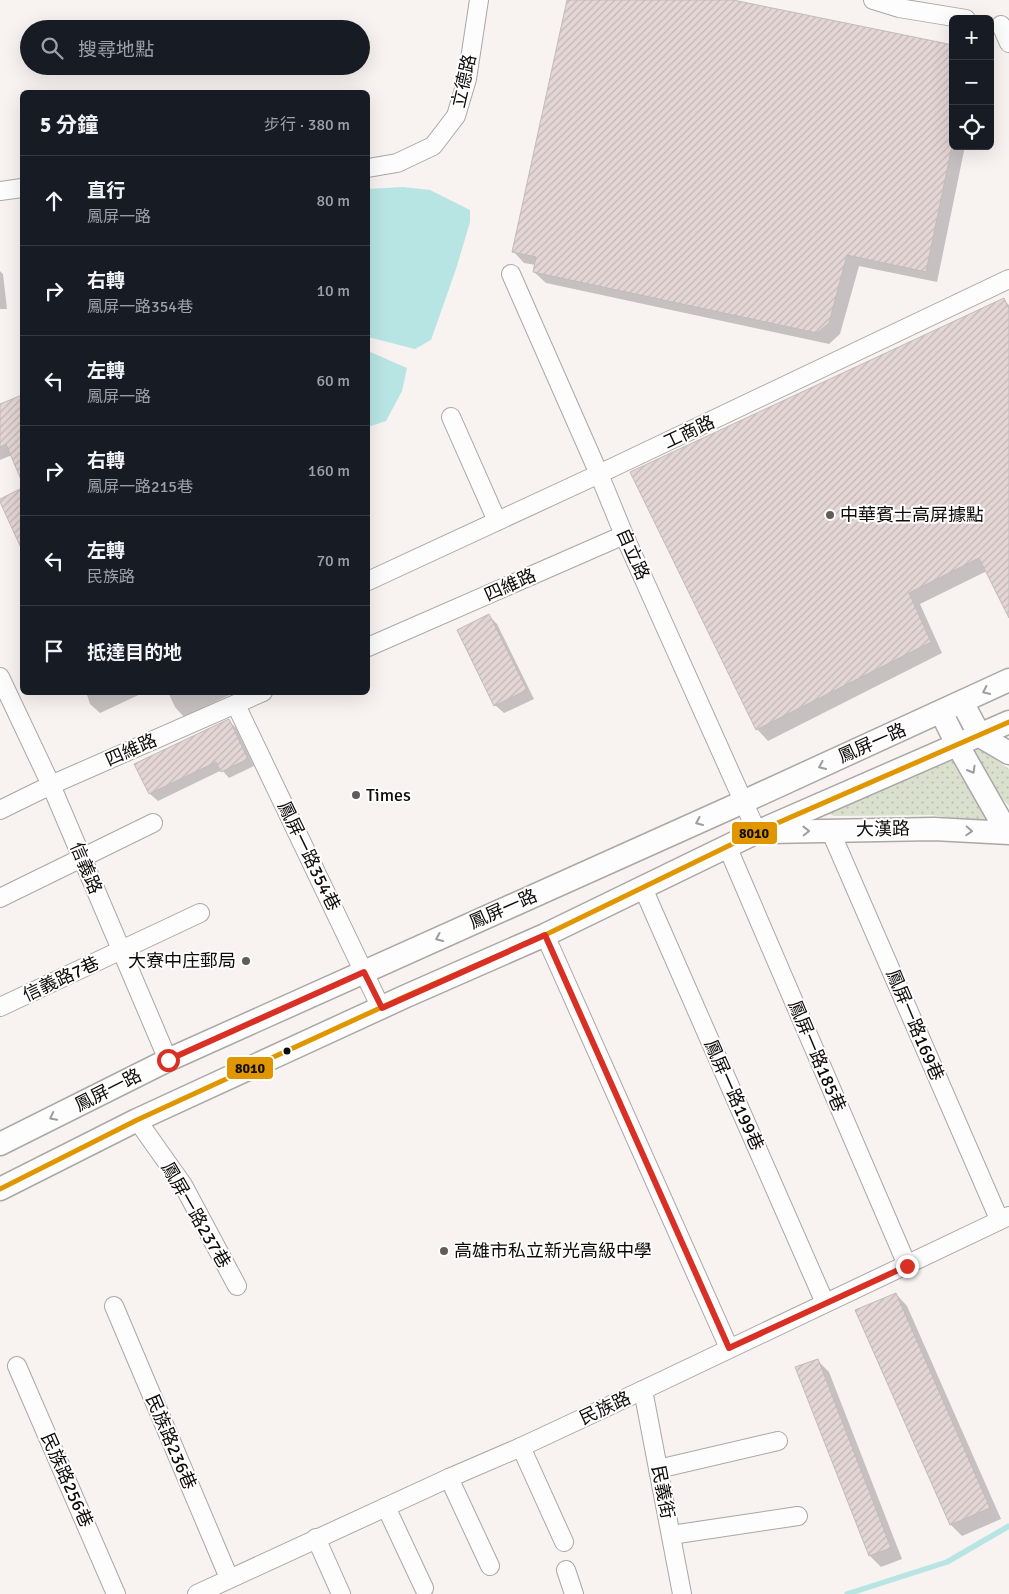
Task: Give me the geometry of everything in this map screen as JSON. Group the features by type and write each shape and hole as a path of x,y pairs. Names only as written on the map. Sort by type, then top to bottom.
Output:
{"main road":[{"name":"鳳屏一路","path":"0,1144 168,1060 743,802 1009,680"},
{"path":"962,702 980,736 1009,754"},
{"path":"941,712 957,744 1008,832"},
{"name":"鳳屏一路","path":"0,1190 136,1120 545,935 757,832 1009,722"},
{"name":"大漢路","path":"757,832 934,829 1008,832"}],"street":[{"name":"立德路","path":"370,168 397,163 433,146 456,116 467,79 479,0"},
{"path":"873,0 899,8 949,16"},
{"path":"1000,24 1009,43"},
{"path":"0,192 20,188"},
{"name":"自立路","path":"511,274 624,535 757,832"},
{"name":"工商路","path":"370,580 1009,280"},
{"path":"451,416 497,522"},
{"name":"四維路","path":"370,646 624,535"},
{"name":"信義路","path":"0,677 51,785 168,1060"},
{"name":"四維路","path":"0,810 51,785 257,695"},
{"name":"鳳屏一路354巷","path":"236,705 382,1008"},
{"path":"0,898 153,823"},
{"name":"鳳屏一路169巷","path":"830,830 1004,1218"},
{"name":"鳳屏一路185巷","path":"728,846 907,1266"},
{"name":"鳳屏一路199巷","path":"643,888 825,1303"},
{"name":"信義路7巷","path":"0,1007 200,913"},
{"path":"545,935 729,1348"},
{"name":"鳳屏一路237巷","path":"136,1120 183,1185 237,1286"},
{"name":"民族路","path":"197,1594 316,1538 521,1447 907,1266 1004,1218"},
{"name":"民族路236巷","path":"114,1306 229,1578"},
{"name":"民族路256巷","path":"17,1366 116,1594"},
{"name":"民義街","path":"643,1390 682,1594"},
{"path":"658,1469 778,1440"},
{"path":"521,1447 564,1542"},
{"path":"449,1478 490,1566"},
{"path":"386,1507 424,1588"},
{"path":"671,1536 798,1516"},
{"path":"316,1538 341,1594"},
{"path":"566,1570 574,1594"}],"green space":[{"path":"981,746 988,754 1009,769 1009,806 998,794 969,751"},
{"path":"949,759 957,764 986,820 984,823 932,815 835,816 824,813"}],"water":[{"path":"403,187 430,190 470,210 470,222 456,269 431,340 415,349 370,338 370,189"},
{"path":"370,352 407,368 402,391 386,421 370,426"}],"building":[{"path":"567,0 733,0 949,44 949,150 951,150 926,272 847,255 829,323 817,333 533,272 536,257 512,252"},
{"name":"中華賓士高屏據點","path":"1004,298 1009,309 1009,618 979,558 909,593 931,642 756,730 630,472"},
{"path":"20,396 20,477 6,444 0,447 0,404"},
{"path":"20,489 20,546 0,502 0,499"},
{"path":"489,614 527,690 494,706 457,630"},
{"path":"229,719 248,759 221,772 216,762 149,794 134,764"},
{"path":"896,1293 990,1508 950,1525 855,1310"},
{"path":"818,1359 891,1548 869,1556 795,1367"}],"waterway":[{"path":"847,1594 947,1562 1009,1526"}],"transit line":[{"name":"8010","path":"0,1189 137,1120 404,997 545,935 757,832 1009,722"}],"place":[{"name":"中華賓士高屏據點","path":"830,515"},
{"name":"Times","path":"356,795"},
{"name":"大寮中庄郵局","path":"246,961"},
{"name":"高雄市私立新光高級中學","path":"444,1251"}],"route":[{"path":"168,1060 364,972 382,1008 545,935 729,1348 907,1266"}]}
